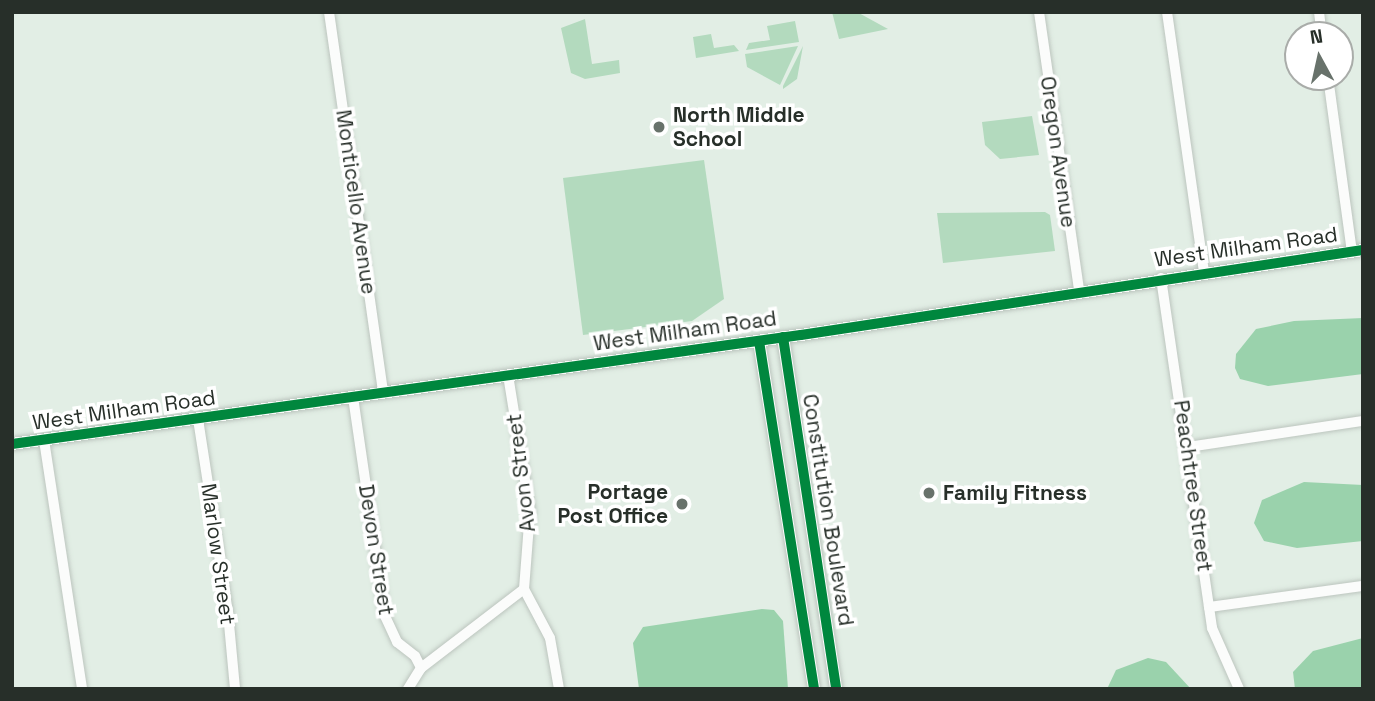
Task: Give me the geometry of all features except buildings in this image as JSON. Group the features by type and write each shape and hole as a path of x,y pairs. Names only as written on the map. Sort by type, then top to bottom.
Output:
{"street":[{"name":"Monticello Avenue","path":"329,12 383,392"},
{"name":"Oregon Avenue","path":"1039,12 1079,291"},
{"path":"1167,12 1204,272"},
{"path":"1330,91 1357,251"},
{"name":"West Milham Road","path":"12,444 759,341 1161,278 1357,251"},
{"name":"Peachtree Street","path":"1161,278 1188,447 1209,607 1219,651 1239,689"},
{"name":"Constitution Boulevard","path":"783,337 836,689"},
{"name":"Constitution Boulevard","path":"759,341 814,689"},
{"name":"Avon Street","path":"508,375 530,511 524,589"},
{"name":"Devon Street","path":"353,397 385,616 397,642 415,656 421,668"},
{"name":"Marlow Street","path":"198,419 228,612 234,689"},
{"path":"1188,447 1363,421"},
{"path":"44,440 82,689"},
{"path":"1209,607 1363,586"},
{"path":"408,689 421,668 524,589 550,638 559,689"}],"green space":[{"path":"832,12 857,12 888,29 839,39"},
{"path":"585,19 592,64 619,60 620,73 585,79 571,73 561,28"},
{"path":"795,21 799,42 746,50 749,43 770,40 767,26"},
{"path":"711,34 714,48 734,45 739,51 696,58 693,37"},
{"path":"798,46 780,85 747,67 745,54"},
{"path":"803,46 797,79 783,89 783,86"},
{"path":"1032,116 1039,155 1000,159 985,145 982,122"},
{"path":"704,160 724,299 692,321 583,335 563,178"},
{"path":"1045,212 1050,215 1055,251 943,263 937,213"},
{"path":"1363,318 1363,374 1268,386 1240,379 1235,368 1236,354 1256,329 1294,321"},
{"path":"1304,482 1363,485 1363,541 1297,548 1264,541 1254,523 1262,500"},
{"path":"762,609 774,610 783,621 788,689 639,689 633,643 643,627"},
{"path":"1363,638 1363,687 1295,689 1293,672 1313,651"},
{"path":"1148,658 1166,662 1191,689 1107,689 1116,670"}],"cycle path":[{"path":"12,444 801,335 1363,250"},
{"path":"783,337 836,689"},
{"path":"759,341 814,689"}],"place":[{"name":"North Middle School","path":"659,127"},
{"name":"Family Fitness","path":"929,493"},
{"name":"Portage Post Office","path":"682,504"}]}
